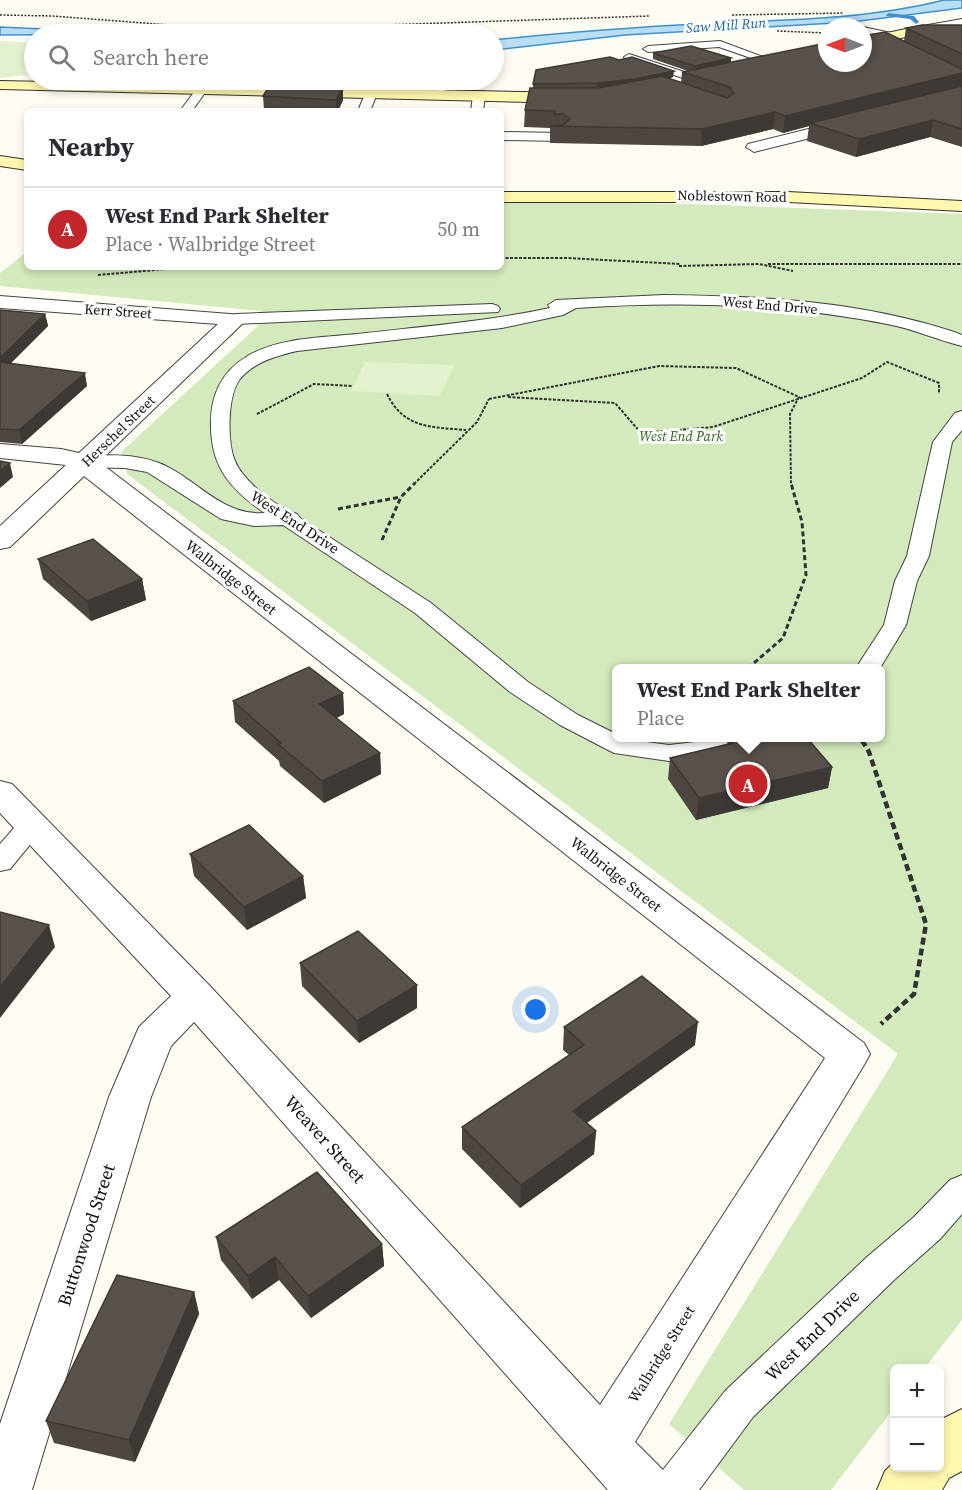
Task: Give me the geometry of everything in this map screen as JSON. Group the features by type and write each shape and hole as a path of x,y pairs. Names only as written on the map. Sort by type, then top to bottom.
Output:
{"main road":[{"path":"872,40 906,33 962,35"},
{"path":"740,69 778,61"},
{"path":"669,85 701,78"},
{"path":"0,85 24,85"},
{"path":"297,90 438,95 478,104 589,97"},
{"path":"0,161 24,165"},
{"name":"Noblestown Road","path":"504,197 777,197 962,206"},
{"path":"944,1451 962,1434"},
{"path":"904,1490 922,1472"}],"street":[{"path":"906,33 962,23"},
{"path":"887,37 900,48"},
{"path":"754,147 866,119"},
{"name":"Kerr Street","path":"0,302 236,319"},
{"name":"Herschel Street","path":"0,541 236,319"},
{"name":"Walbridge Street","path":"0,451 61,456 84,463 849,1054 603,1447"},
{"name":"Weaver Street","path":"0,792 195,996 603,1447 645,1490"},
{"name":"Buttonwood Street","path":"5,1490 130,1098 154,1038 195,996"}],"lane":[{"path":"872,33 887,37"},
{"path":"648,49 720,44 778,61"},
{"path":"629,57 701,78"},
{"path":"188,108 201,90"},
{"path":"438,95 439,90"},
{"path":"365,108 371,94"},
{"path":"504,136 561,137"},
{"name":"West End Drive","path":"236,319 493,309 651,299 695,300 821,309 898,320 962,341"},
{"name":"West End Drive","path":"574,303 557,312 502,323 297,346 269,352 251,361 231,378 221,406 220,427 225,461 247,492 290,518 423,608 519,687 569,720 612,742"},
{"path":"871,664 895,625 906,580 918,556 944,442 962,417"},
{"path":"84,463 125,462 153,467 228,515 254,520 290,518"},
{"name":"West End Drive","path":"613,742 623,747 669,753 722,747 742,742"},
{"path":"0,862 32,825"},
{"name":"West End Drive","path":"674,1490 739,1404 880,1269 927,1228 962,1190"}],"path":[{"path":"767,14 850,13"},
{"path":"0,15 156,24"},
{"path":"415,24 654,16"},
{"path":"777,31 818,33"},
{"path":"504,258 567,258 687,264"},
{"path":"759,264 962,264"},
{"path":"489,399 517,397 615,404 641,433 713,427 862,378 887,362 939,383 940,460"},
{"path":"489,399 659,366 735,368 799,397"},
{"path":"220,427 249,418 314,384 353,386"},
{"path":"387,393 392,406 412,423 467,430"},
{"path":"754,664 783,638 806,575 802,522 791,483 790,414 799,397"},
{"path":"369,571 401,497 477,422 489,399"},
{"path":"290,518 401,497"},
{"path":"849,1054 914,994 926,924 869,752 863,742"}],"green space":[{"path":"0,41 24,42 24,75 0,78"},
{"name":"West End Park","path":"504,201 689,204 962,214 962,1320 928,1364 890,1364 890,1413 831,1490 744,1490 669,1424 898,1054 127,474 121,452 258,326 262,311 0,286 0,273 24,254 24,270 504,270"},
{"path":"365,362 455,365 440,396 351,391"}],"water":[{"path":"944,0 962,0 962,8 872,19 829,18 887,11"},
{"path":"818,19 818,24 625,35 504,49 504,39 630,28"},
{"path":"0,27 24,28 24,35 0,35"}],"building":[{"path":"922,25 962,25 962,54 906,28"},
{"path":"885,32 962,69 962,73 785,116 775,112 702,129 550,126 563,125 570,119 563,114 554,114 555,111 525,110 530,88 599,88 662,76 727,98 734,93 730,87 682,72 818,45 818,72 872,72 872,34"},
{"path":"691,46 731,58 695,66 653,53"},
{"path":"610,57 619,60 632,57 674,71 635,79 598,83 533,84 536,70"},
{"path":"962,86 962,129 933,120 859,139 810,123"},
{"path":"267,90 341,90 336,100 263,96"},
{"path":"0,310 45,314 0,358"},
{"path":"0,362 85,373 19,430 0,429"},
{"path":"0,461 10,463 0,471"},
{"path":"93,539 142,579 87,601 38,559"},
{"path":"309,667 343,693 319,704 380,753 322,781 278,744 281,743 233,701"},
{"path":"810,742 832,767 699,798 670,758 733,743"},
{"path":"249,825 303,876 244,907 190,854"},
{"path":"0,912 49,925 0,987"},
{"path":"358,931 417,985 357,1021 300,963"},
{"path":"642,976 698,1022 573,1111 596,1131 521,1185 462,1127 584,1045 564,1027"},
{"path":"317,1172 382,1244 308,1296 275,1257 248,1276 216,1237"},
{"path":"117,1275 194,1292 129,1440 46,1421"}],"waterway":[{"name":"Saw Mill Run","path":"888,15 912,17 916,22"}],"place":[{"name":"West End Park Shelter","path":"748,784"}]}
